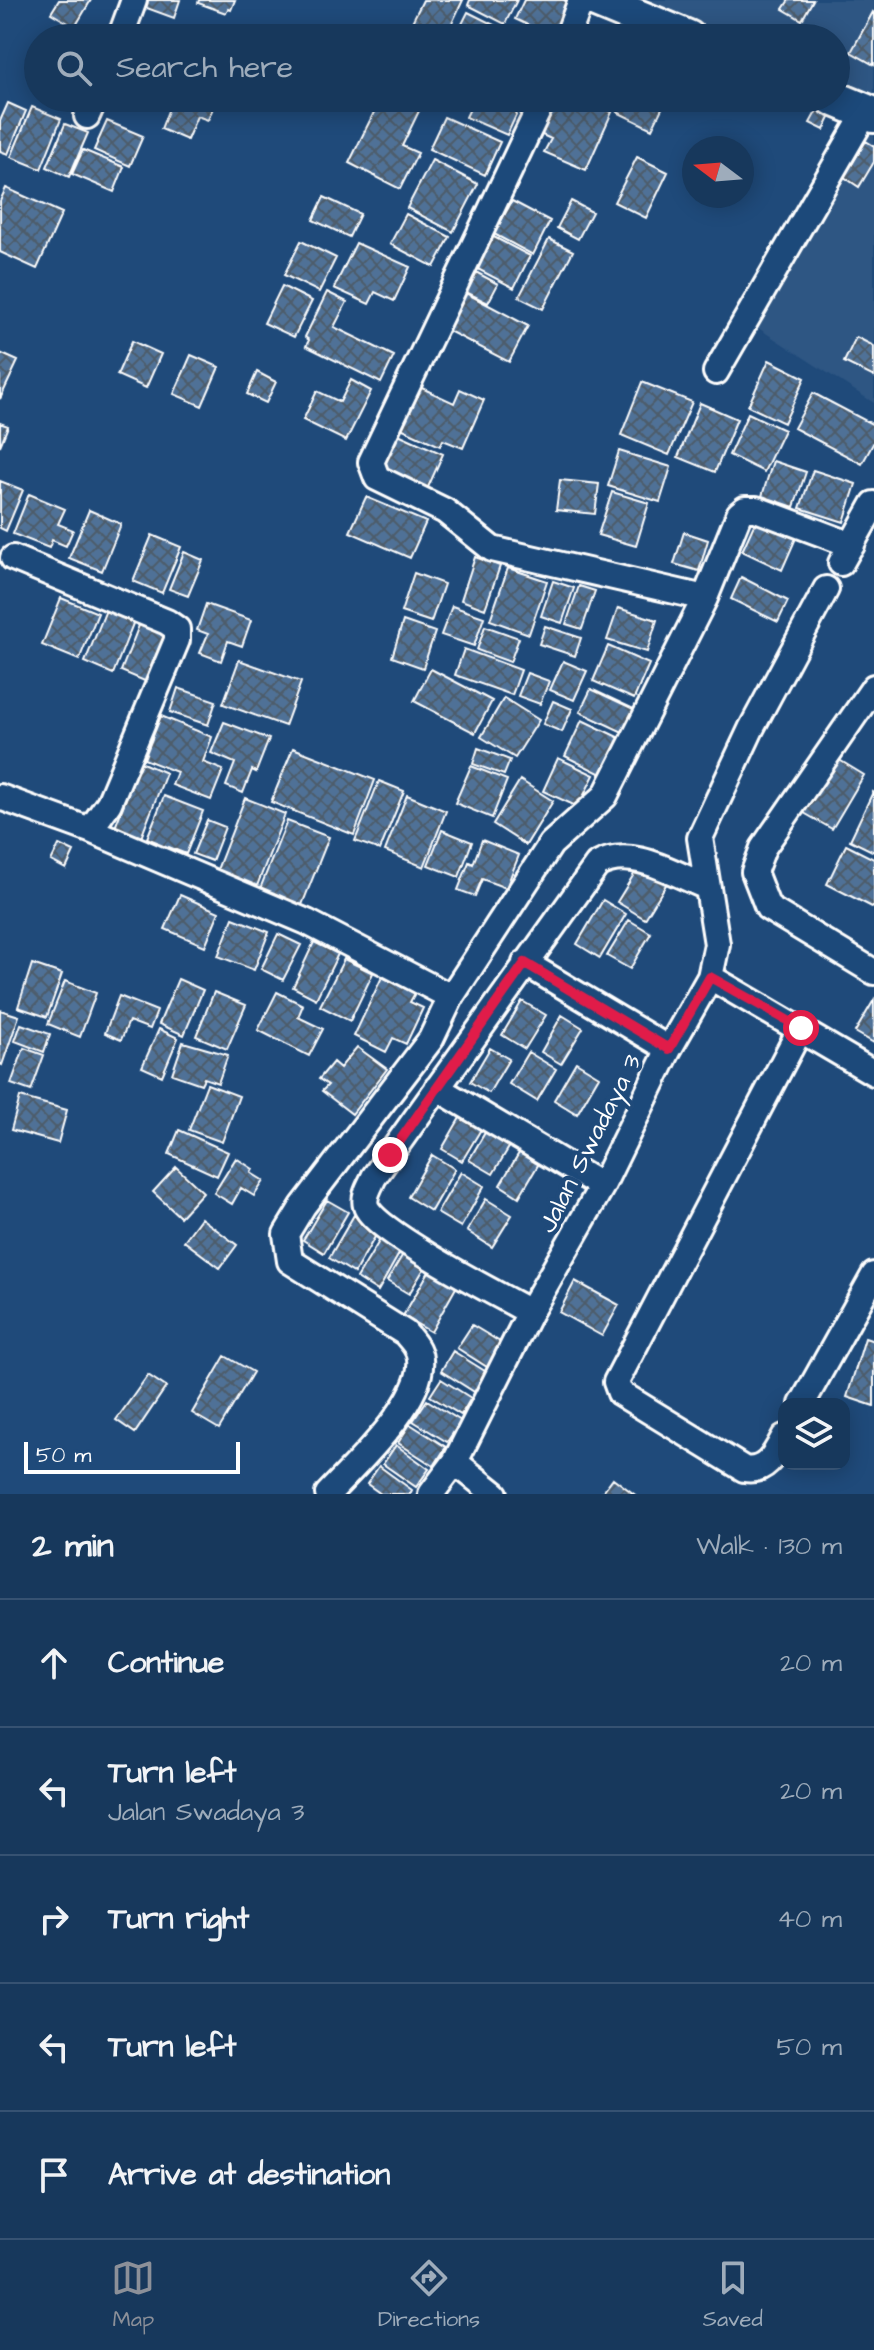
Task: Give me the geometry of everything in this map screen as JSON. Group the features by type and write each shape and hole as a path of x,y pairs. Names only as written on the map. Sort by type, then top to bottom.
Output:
{"main road":[{"path":"596,0 654,24"},
{"path":"850,105 870,113"}],"street":[{"path":"125,24 134,0"},
{"path":"572,24 581,0"},
{"path":"537,112 371,462 377,478 445,511 492,549 705,598"},
{"path":"716,372 870,113"},
{"path":"328,1494 397,1419 415,1384 421,1361 417,1347 405,1333 290,1261 286,1234 303,1206 431,1039 451,997 551,844 607,793 705,598 739,514 745,509 756,509 857,544 874,504"},
{"path":"13,558 167,622 177,629 177,640 109,803 90,830"},
{"name":"Jalan Swadaya 3","path":"431,1494 455,1462 530,1312 602,1186 669,1049 710,977 717,944 700,838 751,729 826,589"},
{"path":"874,687 866,716 763,848 754,872 768,908 874,972"},
{"path":"0,797 90,830 307,922 451,997"},
{"path":"530,1312 417,1248 373,1219 366,1206 366,1194 374,1177 597,865 631,857 707,887"},
{"path":"525,963 669,1049"},
{"path":"710,977 874,1073"},
{"path":"778,1446 766,1465 754,1471 744,1469 620,1393 616,1382 801,1028"},
{"path":"437,1088 602,1186"},
{"path":"805,1398 874,1275"},
{"path":"455,1462 495,1494"}],"shaded area":[{"path":"635,0 874,0 874,403 752,324 869,119 850,107 850,24 681,24"}],"building":[{"path":"59,0 91,0 77,24 70,24 51,13"},
{"path":"147,0 180,0 174,18 144,7"},
{"path":"199,0 235,0 231,10 228,9 226,13 198,3"},
{"path":"423,0 463,0 452,24 411,24"},
{"path":"470,0 517,0 505,24 468,5"},
{"path":"524,0 574,0 562,24 526,24 515,19"},
{"path":"789,0 813,0 802,20 783,9"},
{"path":"468,12 492,24 462,24"},
{"path":"874,13 874,65 851,52"},
{"path":"8,103 26,112 8,154 0,151 0,121"},
{"path":"30,112 44,112 61,119 41,169 11,157"},
{"path":"168,112 211,112 208,120 197,116 187,140 161,129"},
{"path":"374,112 419,112 402,146 418,153 400,189 349,163"},
{"path":"468,112 518,112 507,135 466,117"},
{"path":"550,112 612,112 586,170 544,152 551,139 540,134"},
{"path":"617,112 660,112 652,129"},
{"path":"816,112 833,112 824,130 810,123"},
{"path":"444,117 500,142 485,175 429,149"},
{"path":"107,121 143,136 130,166 94,150"},
{"path":"65,124 88,133 69,177 47,167"},
{"path":"866,141 874,146 874,162 859,187 844,177"},
{"path":"83,150 124,167 114,192 72,174"},
{"path":"637,157 668,172 646,218 614,202"},
{"path":"432,160 478,184 453,232 407,208"},
{"path":"6,188 62,213 37,269 0,252 0,201"},
{"path":"324,197 360,214 349,237 313,220"},
{"path":"512,201 550,221 533,255 494,234"},
{"path":"571,201 592,212 578,239 557,228"},
{"path":"406,214 450,237 434,267 390,244"},
{"path":"488,234 530,256 514,288 472,266"},
{"path":"549,239 573,251 543,309 519,297"},
{"path":"301,241 336,258 319,292 284,275"},
{"path":"356,243 410,267 394,301 375,292 369,304 334,288"},
{"path":"472,270 498,284 488,303 462,290"},
{"path":"282,286 312,301 294,337 264,323"},
{"path":"460,290 528,326 509,362 441,327"},
{"path":"327,292 347,302 334,327 394,356 381,383 306,346 309,340 305,337"},
{"path":"856,337 874,346 874,377 844,362"},
{"path":"132,341 161,354 146,388 117,375"},
{"path":"0,353 18,361 0,399"},
{"path":"191,355 219,367 202,406 174,394"},
{"path":"769,360 805,378 784,423 748,406"},
{"path":"257,372 276,382 266,403 247,394"},
{"path":"351,380 371,391 346,441 303,420 317,391 340,402"},
{"path":"642,382 692,402 669,455 621,435"},
{"path":"411,383 454,403 460,389 484,400 463,448 443,440 440,446 392,424"},
{"path":"813,393 874,425 874,442 862,464 794,428"},
{"path":"700,403 737,419 715,472 678,457"},
{"path":"748,413 784,430 764,472 729,455"},
{"path":"0,423 8,426 0,446"},
{"path":"396,433 443,454 425,494 378,473"},
{"path":"619,451 671,467 660,502 608,486"},
{"path":"773,461 806,472 794,507 762,496"},
{"path":"813,470 856,484 844,522 800,508"},
{"path":"560,480 599,484 595,514 556,510"},
{"path":"0,481 23,490 6,531 0,528"},
{"path":"612,492 649,503 636,546 598,535"},
{"path":"29,494 65,509 58,524 73,530 66,546 52,540 49,548 13,534"},
{"path":"366,497 426,522 410,558 350,532"},
{"path":"89,510 121,524 102,571 69,558"},
{"path":"756,520 796,538 782,570 742,551"},
{"path":"684,532 708,540 699,571 674,564"},
{"path":"152,535 181,547 162,593 133,581"},
{"path":"184,552 203,560 188,596 169,589"},
{"path":"475,557 500,566 485,609 461,600"},
{"path":"508,568 547,581 529,634 490,620"},
{"path":"414,573 444,584 431,622 401,612"},
{"path":"741,577 788,601 778,622 731,599"},
{"path":"553,581 574,588 562,623 541,616"},
{"path":"579,586 595,591 582,629 566,624"},
{"path":"61,598 98,613 79,660 42,645"},
{"path":"206,604 251,620 242,646 228,641 221,661 200,653 208,634 197,630"},
{"path":"452,606 484,617 474,646 441,635"},
{"path":"618,608 657,620 647,652 607,640"},
{"path":"106,610 134,621 113,674 85,662"},
{"path":"403,621 435,632 423,668 392,657"},
{"path":"140,623 174,636 154,685 121,671"},
{"path":"485,626 519,638 510,662 477,650"},
{"path":"545,626 581,638 575,656 539,644"},
{"path":"608,646 649,664 634,699 593,681"},
{"path":"464,649 521,670 512,695 455,675"},
{"path":"239,660 301,682 285,726 223,704"},
{"path":"563,661 587,671 574,700 550,690"},
{"path":"431,669 492,701 475,733 414,701"},
{"path":"527,673 549,681 540,704 518,696"},
{"path":"178,688 216,701 208,725 170,712"},
{"path":"591,689 640,712 629,735 580,712"},
{"path":"504,698 539,720 515,758 481,737"},
{"path":"553,701 572,709 562,732 543,724"},
{"path":"161,716 212,737 203,762 223,770 211,800 172,785 177,772 144,759"},
{"path":"582,720 624,740 607,777 565,756"},
{"path":"224,722 269,739 256,772 252,770 243,793 226,786 235,763 211,753"},
{"path":"293,748 375,780 354,835 271,802"},
{"path":"478,748 510,760 504,775 473,764"},
{"path":"558,758 594,775 578,807 543,791"},
{"path":"836,758 864,775 832,829 804,813"},
{"path":"140,762 166,773 137,848 111,838"},
{"path":"471,766 507,780 492,818 455,803"},
{"path":"520,780 553,801 526,845 493,824"},
{"path":"379,781 404,791 380,850 355,841"},
{"path":"874,793 874,852 850,840"},
{"path":"407,795 446,811 424,867 385,851"},
{"path":"164,796 203,811 186,854 169,847 166,856 153,851 157,842 147,838"},
{"path":"245,798 285,814 255,891 215,875"},
{"path":"207,820 225,827 212,861 193,854"},
{"path":"287,821 329,837 298,915 256,899"},
{"path":"442,830 472,842 459,877 428,865"},
{"path":"482,840 519,855 506,888 482,879 475,896 458,890"},
{"path":"59,845 74,852 66,869 51,861"},
{"path":"846,845 874,859 874,908 827,884"},
{"path":"639,866 667,883 645,919 617,902"},
{"path":"180,895 219,912 205,946 165,929"},
{"path":"603,900 626,914 600,958 577,944"},
{"path":"233,918 269,932 254,970 218,956"},
{"path":"629,920 651,933 630,969 607,956"},
{"path":"278,934 301,945 283,980 261,969"},
{"path":"314,942 338,954 316,999 293,987"},
{"path":"344,959 373,973 350,1021 320,1006"},
{"path":"32,964 62,974 47,1017 18,1007"},
{"path":"382,977 415,993 410,1002 423,1008 406,1044 393,1038 386,1052 354,1036"},
{"path":"178,979 203,990 184,1035 159,1024"},
{"path":"65,981 96,993 80,1037 48,1024"},
{"path":"214,992 246,1005 227,1049 196,1036"},
{"path":"277,992 303,1005 298,1017 323,1029 309,1056 258,1030"},
{"path":"119,996 157,1011 150,1029 129,1021 121,1040 105,1033"},
{"path":"874,1000 874,1043 855,1032"},
{"path":"522,1001 546,1015 525,1049 502,1035"},
{"path":"0,1010 19,1016 2,1065 0,1064"},
{"path":"562,1015 583,1028 561,1064 541,1052"},
{"path":"21,1024 50,1034 44,1052 15,1041"},
{"path":"159,1029 178,1038 162,1076 142,1067"},
{"path":"183,1042 228,1055 218,1083 204,1078 201,1084 172,1074"},
{"path":"357,1047 387,1069 352,1114 322,1091 328,1085 319,1079 333,1062 340,1068"},
{"path":"24,1048 44,1055 31,1091 11,1084"},
{"path":"490,1048 509,1059 489,1093 470,1082"},
{"path":"528,1052 556,1069 537,1101 509,1084"},
{"path":"576,1062 599,1076 577,1114 554,1100"},
{"path":"207,1084 239,1096 222,1142 189,1130"},
{"path":"20,1097 67,1110 58,1143 11,1130"},
{"path":"465,1109 486,1121 462,1161 442,1149"},
{"path":"490,1124 514,1139 493,1174 469,1160"},
{"path":"179,1130 228,1152 217,1176 169,1154"},
{"path":"522,1148 541,1160 519,1197 500,1185"},
{"path":"432,1155 455,1169 431,1211 408,1197"},
{"path":"236,1158 264,1181 254,1196 241,1188 232,1204 214,1193"},
{"path":"176,1167 203,1192 180,1217 153,1192"},
{"path":"461,1172 484,1186 461,1227 437,1213"},
{"path":"486,1199 512,1215 492,1247 467,1231"},
{"path":"327,1200 348,1212 324,1253 303,1240"},
{"path":"354,1215 379,1230 354,1273 329,1258"},
{"path":"201,1218 237,1245 220,1268 184,1241"},
{"path":"384,1233 404,1245 378,1291 357,1278"},
{"path":"406,1249 428,1262 409,1294 387,1281"},
{"path":"431,1268 458,1284 431,1332 403,1316"},
{"path":"575,1281 619,1305 602,1336 559,1312"},
{"path":"472,1325 510,1348 495,1372 457,1348"},
{"path":"865,1338 874,1341 874,1406 847,1397"},
{"path":"453,1351 496,1378 484,1398 441,1371"},
{"path":"225,1356 253,1372 219,1429 192,1413"},
{"path":"148,1375 166,1387 135,1433 116,1420"},
{"path":"441,1379 471,1398 461,1415 430,1396"},
{"path":"427,1400 461,1421 447,1442 413,1421"},
{"path":"410,1424 446,1447 434,1466 398,1443"},
{"path":"396,1445 429,1469 416,1487 383,1464"},
{"path":"379,1466 412,1490 410,1494 381,1494 367,1484"},
{"path":"613,1478 634,1494 601,1494"}],"route":[{"path":"390,1155 525,963 669,1049 710,977 801,1028"}]}
